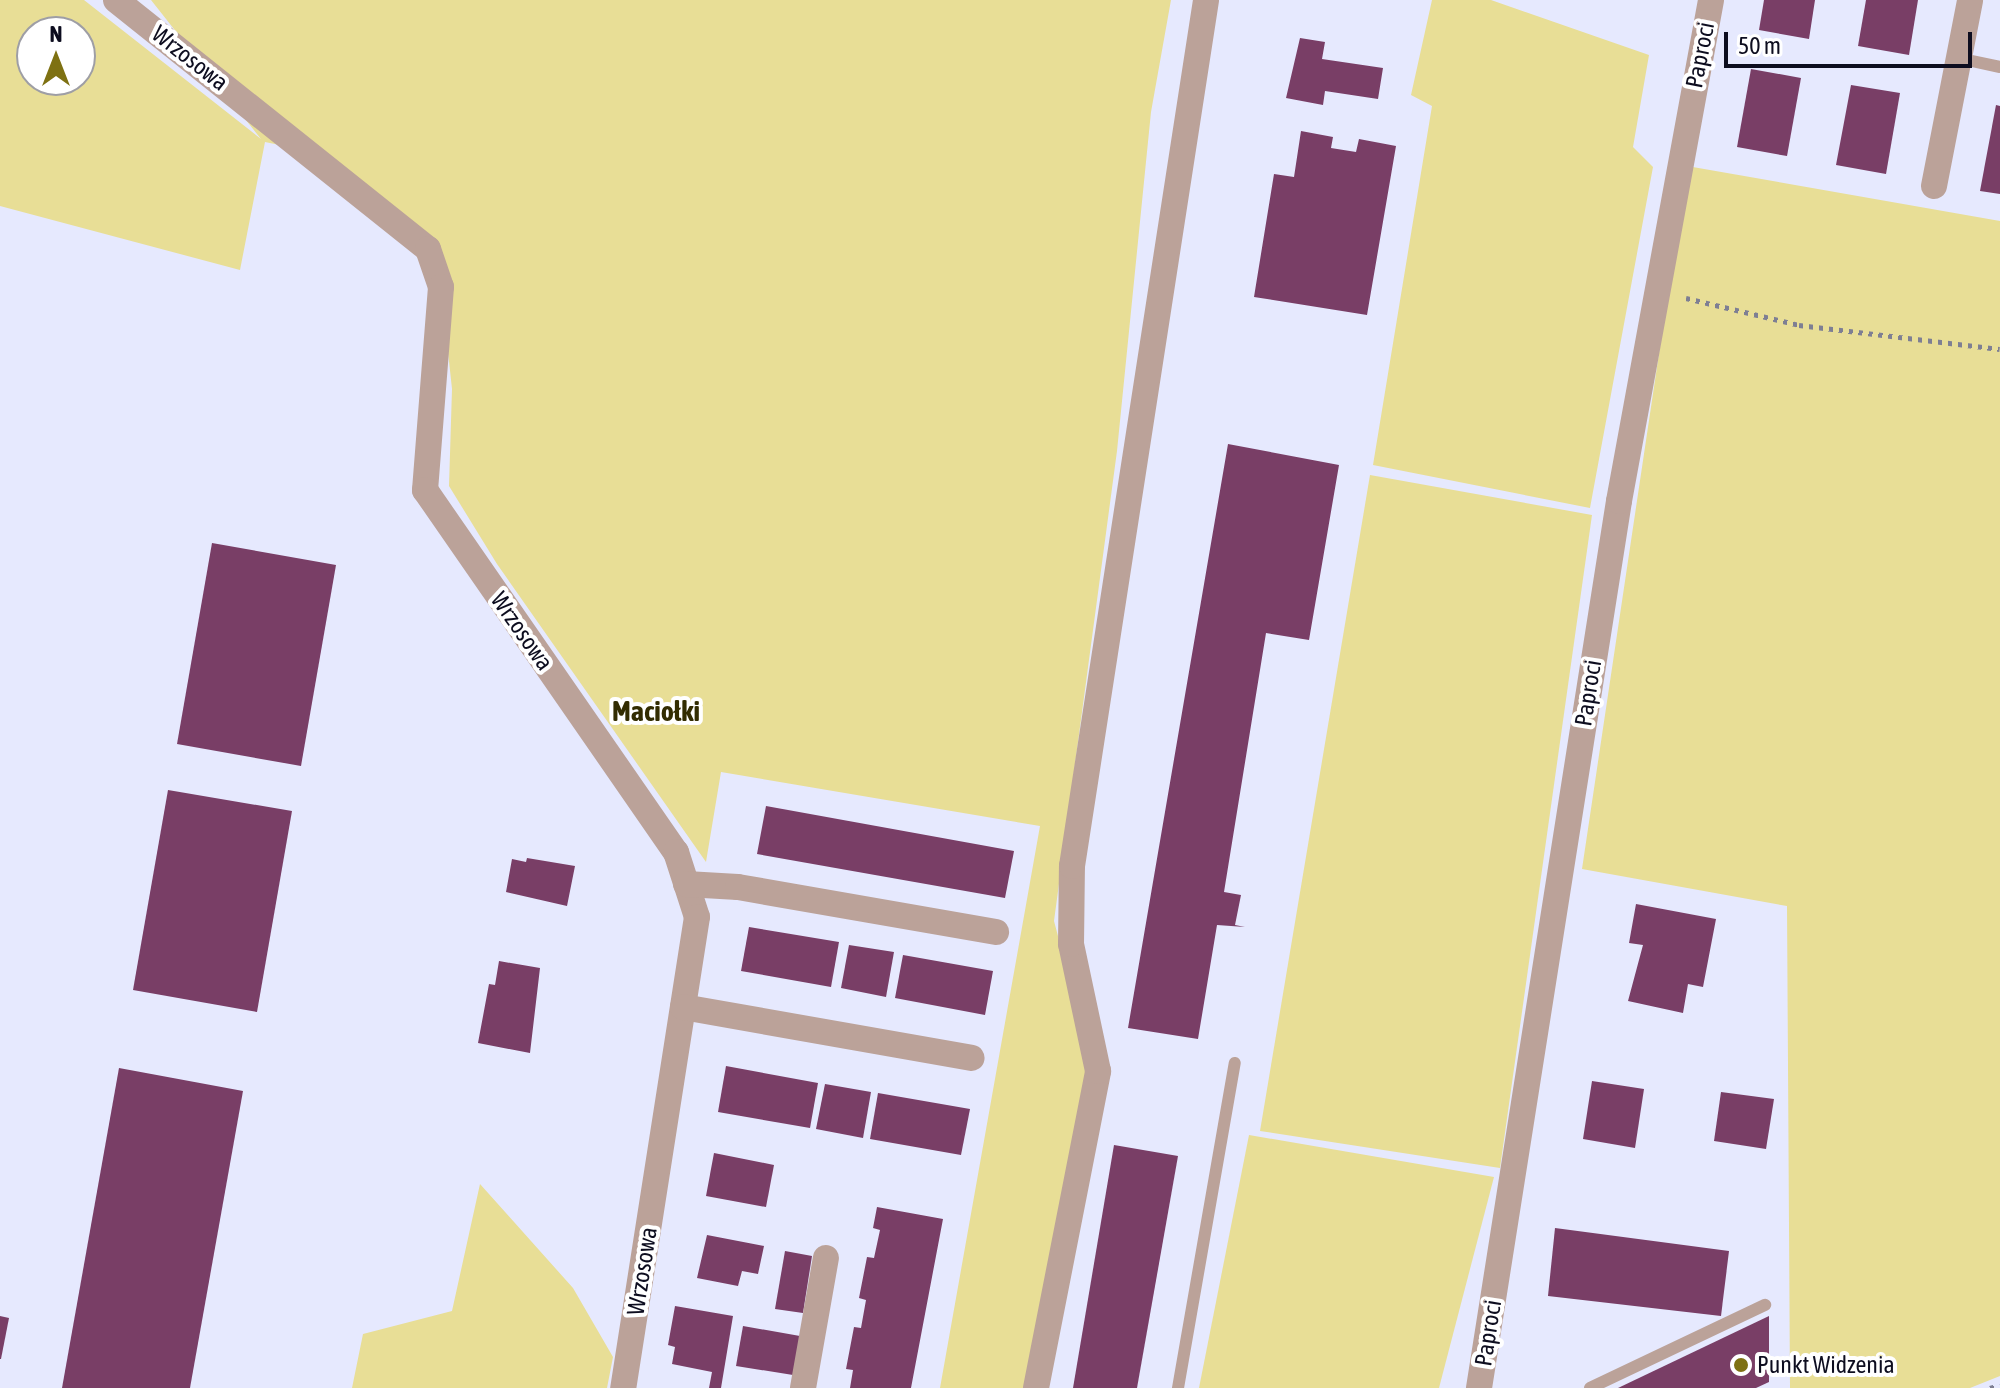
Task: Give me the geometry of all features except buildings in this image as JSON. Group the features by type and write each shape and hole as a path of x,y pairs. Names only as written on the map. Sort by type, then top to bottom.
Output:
{"street":[{"name":"Wrzosowa","path":"116,0 428,249 441,287 425,490 676,852 697,917 623,1388"},
{"path":"1036,1388 1098,1071 1071,944 1072,866 1206,0"},
{"name":"Paproci","path":"1479,1388 1656,291 1711,0"},
{"path":"1934,186 1970,0"},
{"path":"686,884 738,887 996,932"},
{"path":"683,1007 972,1058"},
{"path":"803,1388 826,1258"}],"lane":[{"path":"1958,58 2000,67"},
{"path":"1178,1388 1235,1063"},
{"path":"1590,1388 1765,1305"}],"path":[{"path":"1656,291 1799,325 2000,349"},
{"path":"1990,1388 2000,1385"}],"shaded area":[{"path":"0,0 84,0 261,139 151,0 1171,0 1151,112 1117,451 1054,921 1093,1068 1027,1388 940,1388 1040,826 721,772 706,862 497,564 449,486 452,389 441,287 428,249 299,149 265,142 240,270 0,206"},
{"path":"1432,0 1491,0 1649,55 1633,147 1653,167 1590,508 1373,465 1432,106 1411,95"},
{"path":"1687,166 2000,221 2000,1376 1970,1388 1790,1388 1787,906 1582,869"},
{"path":"1370,475 1592,515 1500,1168 1260,1131"},
{"path":"1249,1135 1494,1177 1439,1388 1199,1388"},
{"path":"480,1184 573,1288 613,1357 607,1388 352,1388 363,1334 452,1311"}],"place":[{"name":"Punkt Widzenia","path":"1741,1365"}],"district":[{"name":"Maciołki","path":"656,711"}]}
